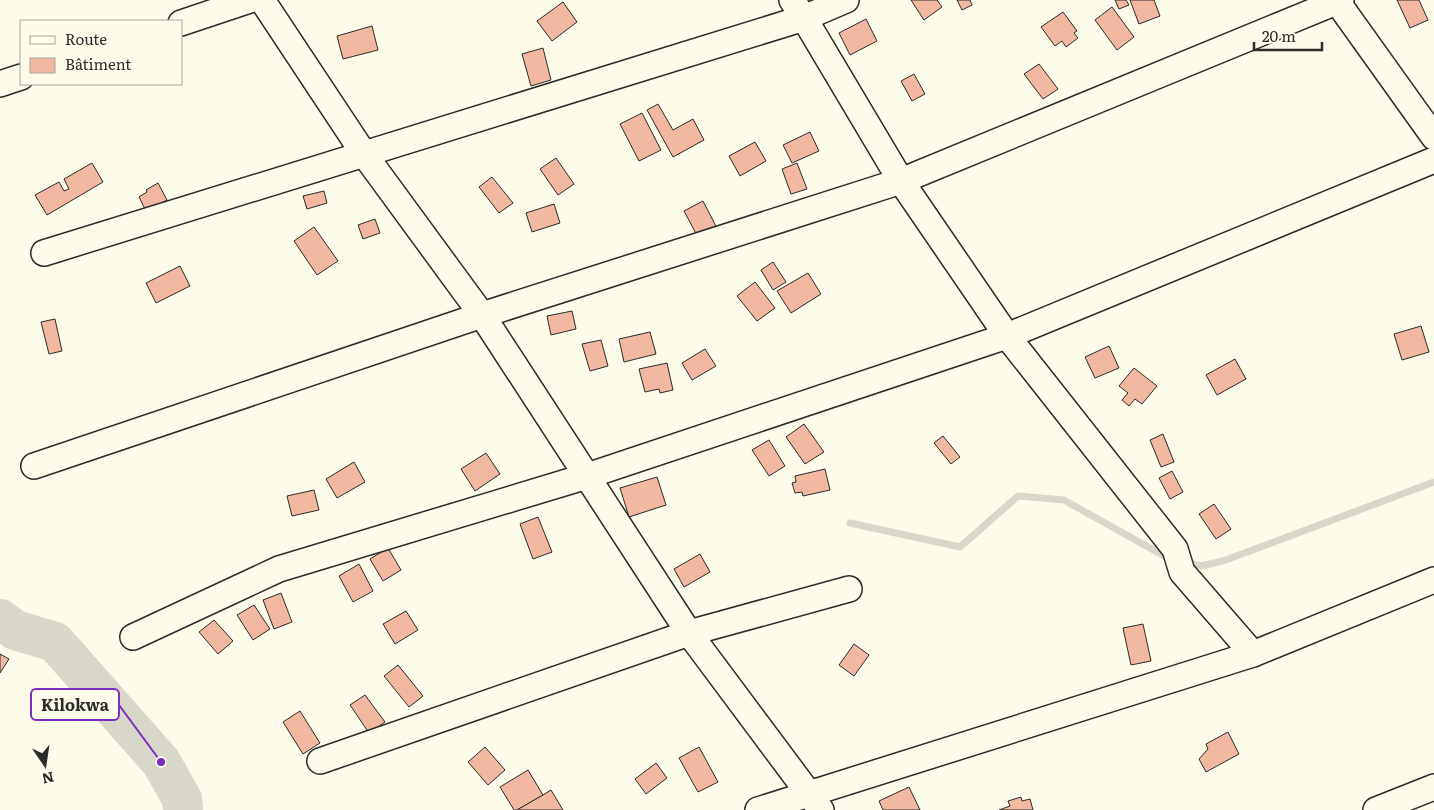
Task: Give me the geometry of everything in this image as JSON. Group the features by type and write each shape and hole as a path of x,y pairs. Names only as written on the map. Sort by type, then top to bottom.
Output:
{"street":[{"path":"182,23 250,0"},
{"path":"262,0 364,154 482,315 689,633 815,801"},
{"path":"44,253 364,154 798,9 846,0"},
{"path":"34,466 482,315 901,181 1338,0 1434,137"},
{"path":"798,9 901,181 1007,336 1178,560 1254,654"},
{"path":"0,84 20,77"},
{"path":"133,636 279,569 586,476 1007,336 1434,160"},
{"path":"758,810 815,801 1254,654 1434,580"},
{"path":"320,761 689,633 849,589"},
{"path":"1376,810 1434,787"}],"building":[{"path":"911,0 937,0 942,7 924,20"},
{"path":"957,0 970,0 972,5 962,10"},
{"path":"1115,0 1126,0 1129,5 1119,9"},
{"path":"1130,0 1154,0 1160,16 1139,24"},
{"path":"1397,0 1419,0 1428,20 1410,28"},
{"path":"563,2 577,22 552,41 537,21"},
{"path":"1112,7 1134,37 1117,50 1095,20"},
{"path":"1063,12 1077,31 1074,33 1078,38 1066,47 1062,41 1055,46 1041,27"},
{"path":"866,19 877,41 850,55 839,33"},
{"path":"372,26 378,50 343,59 337,36"},
{"path":"543,48 551,80 531,86 522,54"},
{"path":"1039,64 1058,89 1043,99 1024,74"},
{"path":"914,74 925,94 912,101 901,81"},
{"path":"658,104 673,130 693,119 704,140 673,157 647,110"},
{"path":"642,113 661,150 639,161 620,124"},
{"path":"810,132 819,151 792,163 783,145"},
{"path":"755,142 766,161 740,176 729,156"},
{"path":"556,158 574,184 558,195 540,169"},
{"path":"92,163 103,182 47,215 35,195 59,182 64,191 69,189 64,179"},
{"path":"797,163 807,189 791,194 782,169"},
{"path":"492,177 513,203 499,213 479,187"},
{"path":"158,183 167,200 146,211 139,197"},
{"path":"324,191 327,203 307,209 303,196"},
{"path":"703,201 719,232 700,241 684,211"},
{"path":"554,204 560,223 532,232 526,213"},
{"path":"375,219 380,233 363,239 358,225"},
{"path":"314,227 338,261 317,275 294,241"},
{"path":"773,262 786,282 773,290 761,270"},
{"path":"180,266 190,286 156,303 146,283"},
{"path":"808,273 821,294 791,313 777,291"},
{"path":"755,282 775,308 757,321 737,296"},
{"path":"572,311 576,329 551,335 547,316"},
{"path":"55,319 62,351 49,354 41,322"},
{"path":"1421,326 1429,352 1402,360 1394,334"},
{"path":"650,332 656,354 624,362 619,339"},
{"path":"601,340 608,366 590,371 582,344"},
{"path":"1109,346 1119,368 1095,378 1085,357"},
{"path":"705,349 716,366 692,380 682,363"},
{"path":"1235,359 1246,379 1217,395 1206,375"},
{"path":"667,363 673,390 660,393 659,389 645,392 639,369"},
{"path":"1134,368 1157,386 1142,404 1135,399 1129,406 1122,400 1128,393 1119,386"},
{"path":"804,424 824,452 805,464 786,437"},
{"path":"1163,434 1174,462 1161,467 1150,440"},
{"path":"943,436 960,457 951,464 934,443"},
{"path":"769,440 785,466 769,476 752,450"},
{"path":"486,453 500,474 475,491 461,469"},
{"path":"354,462 365,482 337,498 326,479"},
{"path":"825,469 830,490 803,496 802,492 795,493 792,483 796,482 795,476"},
{"path":"1172,471 1183,492 1170,499 1159,478"},
{"path":"657,477 666,505 629,517 620,488"},
{"path":"314,490 319,510 292,516 287,496"},
{"path":"1214,504 1231,529 1216,539 1199,514"},
{"path":"538,517 552,552 533,559 520,524"},
{"path":"388,548 401,570 383,581 370,559"},
{"path":"700,554 710,572 684,587 674,569"},
{"path":"359,564 373,591 353,602 339,576"},
{"path":"281,593 292,622 274,629 263,600"},
{"path":"254,605 270,629 253,640 237,615"},
{"path":"406,611 418,630 395,644 383,624"},
{"path":"214,620 233,641 218,654 199,632"},
{"path":"1143,624 1151,661 1131,665 1123,628"},
{"path":"854,644 869,655 854,676 839,665"},
{"path":"0,654 9,659 0,673"},
{"path":"398,665 423,696 409,707 384,676"},
{"path":"365,695 385,722 369,733 350,705"},
{"path":"300,711 320,743 303,754 283,722"},
{"path":"1228,732 1239,754 1206,772 1199,759 1208,749 1206,744"},
{"path":"485,747 505,770 488,785 468,762"},
{"path":"699,747 718,782 698,792 679,758"},
{"path":"656,763 667,778 646,794 635,779"},
{"path":"528,770 543,795 514,810 500,787"},
{"path":"909,787 920,810 883,810 879,801"},
{"path":"551,790 563,810 517,810 543,795"},
{"path":"1021,797 1022,801 1030,799 1033,810 999,810 1010,806 1008,801"}],"waterway":[{"path":"1185,562 1201,566 1223,561 1434,482"},
{"path":"850,523 960,547 1018,496 1064,500 1166,557 1173,559"},
{"path":"0,619 15,630 55,642 161,762 182,799 183,810"}],"place":[{"name":"Kilokwa","path":"161,762"}]}
